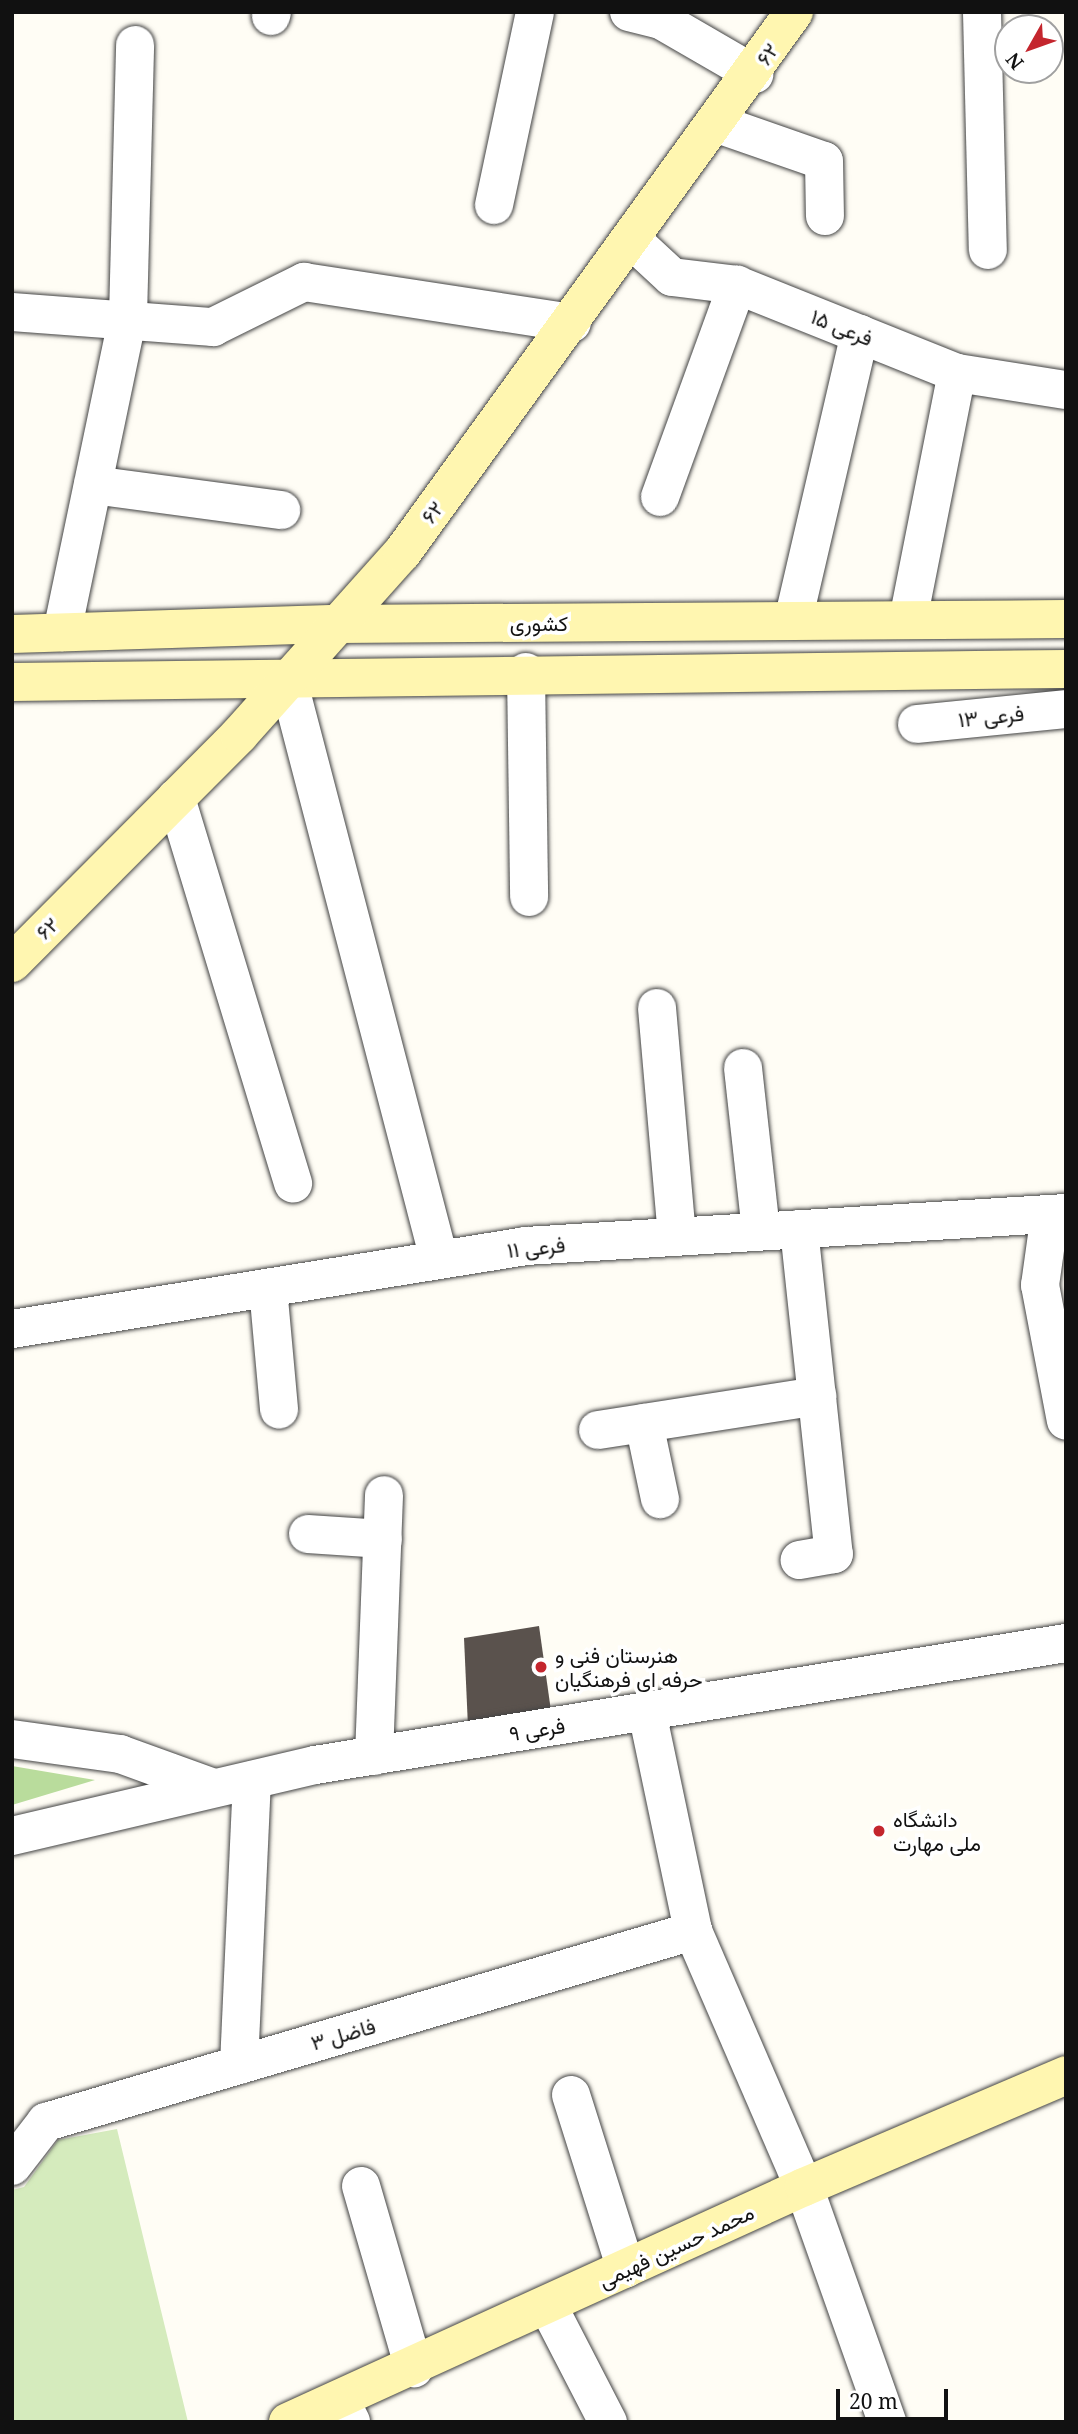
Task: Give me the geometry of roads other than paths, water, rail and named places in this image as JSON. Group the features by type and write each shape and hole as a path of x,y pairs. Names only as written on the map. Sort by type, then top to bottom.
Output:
{"main road":[{"name":"۶۲","path":"12,963 176,798 402,554 718,124 794,12"},
{"name":"کشوری","path":"12,634 338,624 1066,619"},
{"path":"12,682 526,672 1066,669"},
{"name":"محمد حسین فهیمی","path":"288,2422 346,2412 414,2368 804,2187 1066,2075"}],"street":[{"path":"494,205 535,12"},
{"path":"629,12 662,20 754,74"},
{"path":"982,12 988,250"},
{"path":"62,632 128,317 135,44"},
{"path":"718,124 824,162 825,216"},
{"name":"فرعی ۱۵","path":"632,240 672,277 737,285 957,373 1066,390"},
{"path":"12,312 128,317 213,327 304,282 572,323"},
{"path":"660,497 737,285"},
{"path":"793,621 860,334"},
{"path":"908,620 957,373"},
{"path":"93,485 281,510"},
{"path":"526,672 529,897"},
{"path":"290,677 439,1259"},
{"name":"فرعی ۱۳","path":"917,724 1066,709"},
{"path":"176,798 293,1184"},
{"path":"657,1008 677,1236"},
{"path":"743,1068 761,1231"},
{"path":"1058,1213 1040,1285 1066,1421"},
{"name":"فرعی ۱۱","path":"12,1329 526,1246 1058,1213"},
{"path":"799,1229 834,1554 800,1560"},
{"path":"268,1288 279,1410"},
{"path":"598,1430 817,1396"},
{"path":"644,1423 660,1499"},
{"path":"374,1756 384,1495"},
{"path":"308,1534 383,1539"},
{"name":"فرعی ۹","path":"12,1836 214,1788 374,1756 1066,1643"},
{"path":"647,1712 693,1931 804,2187 887,2422"},
{"path":"12,1739 120,1754 214,1788"},
{"path":"239,2065 252,1780"},
{"name":"فاضل ۳","path":"12,2166 46,2122 693,1931"},
{"path":"571,2095 626,2269"},
{"path":"361,2186 414,2368"},
{"path":"548,2306 608,2422"}],"place":[{"name":"هنرستان فنی و حرفه ای فرهنگیان","path":"541,1667"},
{"name":"دانشگاه ملی مهارت","path":"879,1831"}]}
